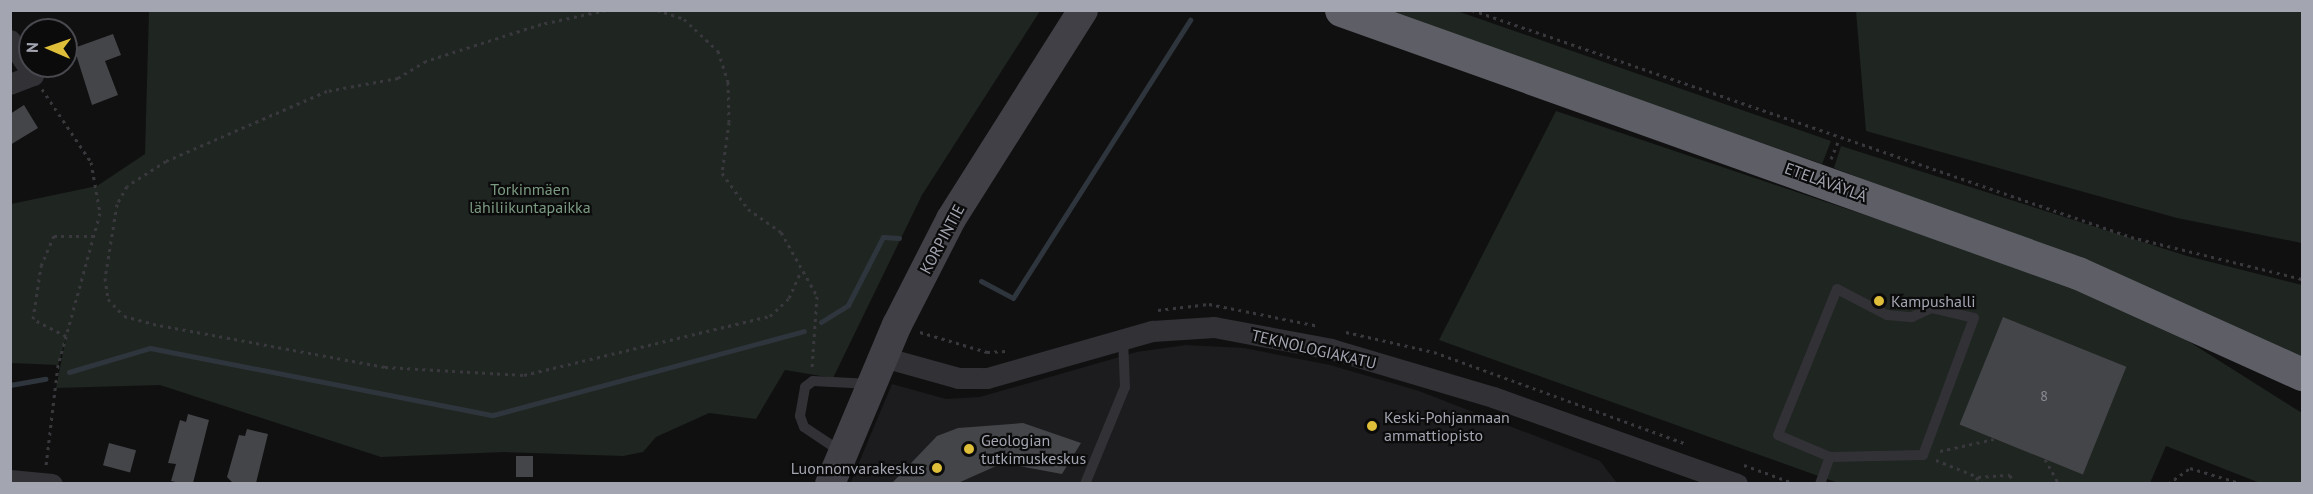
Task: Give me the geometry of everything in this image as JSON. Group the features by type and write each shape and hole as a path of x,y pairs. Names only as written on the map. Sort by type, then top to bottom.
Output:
{"highway":[{"name":"ETELÄVÄYLÄ","path":"1341,10 2078,273 2260,353 2302,374"},
{"path":"2260,353 2302,387"}],"street":[{"name":"KORPINTIE","path":"830,483 877,370 951,219 1083,10"},
{"path":"10,84 25,78"},
{"name":"TEKNOLOGIAKATU","path":"877,370 958,378 987,378 1167,328 1214,327 1331,349 1493,397 1737,483"},
{"path":"10,480 48,483"}],"lane":[{"path":"1837,289 1887,315 1912,317 1931,308 1974,318 1923,455 1830,457 1778,435 1837,289"},
{"path":"1084,483 1125,387 1123,340"},
{"path":"841,452 804,427 800,416 805,387 813,381 877,370"},
{"path":"1820,483 1830,457"}],"path":[{"path":"606,10 541,24 426,62 398,78 327,91 166,162 127,186 117,204 105,278 108,299 124,316 153,324 385,366 524,375 770,316 789,298 801,271"},
{"path":"657,10 684,19 718,51 728,82 729,112 722,172 748,208 782,232 801,271 817,296 809,341 813,381"},
{"path":"1472,10 2131,237 2302,279"},
{"path":"35,78 91,162 100,213 66,336 48,483"},
{"path":"66,336 33,319 41,267 54,236 95,236"},
{"path":"1923,455 1994,439"},
{"path":"1923,455 1978,477 2010,475 2014,483"},
{"path":"2045,459 2059,483"},
{"path":"2168,483 2190,468 2243,483"},
{"path":"1974,483 1978,477"}],"shaded area":[{"path":"1186,345 1244,348 1330,365 1419,391 1600,461 1617,483 850,484 892,384 946,399 980,397 1137,352"}],"green space":[{"name":"Torkinmäen lähiliikuntapaikka","path":"149,11 1040,11 922,195 833,378 785,370 756,419 709,413 656,437 643,452 623,456 504,452 381,457 160,385 56,388 66,338 58,365 11,363 11,204 97,186 145,154"},
{"path":"1385,11 1457,11 1831,141 1822,164"},
{"path":"1856,11 2302,11 2302,243 2177,218 1866,131"},
{"path":"1556,111 2034,272 2158,322 2302,413 2302,483 2260,483 2166,446 2150,483 1838,483 1439,340"},
{"path":"1841,146 2187,256 2302,285 2302,358 2166,296 1834,168"}],"building":[{"path":"113,34 121,55 105,61 118,95 92,105 78,61 78,47"},
{"path":"24,105 38,128 10,145 10,114"},
{"path":"2003,317 2126,367 2083,474 1960,425"},
{"path":"188,414 209,420 193,483 180,483 171,481 176,464 168,463 180,420 186,422"},
{"path":"1023,423 1081,443 1062,474 1003,463 958,483 892,483 937,436 958,428"},
{"path":"247,429 268,434 256,483 233,483 227,477 239,435 245,436"},
{"path":"109,443 136,450 130,472 103,465"},
{"path":"516,456 533,456 533,477 516,477"}],"waterway":[{"path":"981,281 1013,298 1190,20"},
{"path":"821,322 848,305 883,237 899,238"},
{"path":"69,372 150,348 493,415 804,331"},
{"path":"10,385 45,379"}],"place":[{"name":"Kampushalli","path":"1879,301"},
{"name":"Keski-Pohjanmaan ammattiopisto","path":"1372,426"},
{"name":"Geologian tutkimuskeskus","path":"969,449"},
{"name":"Luonnonvarakeskus","path":"937,468"}]}
